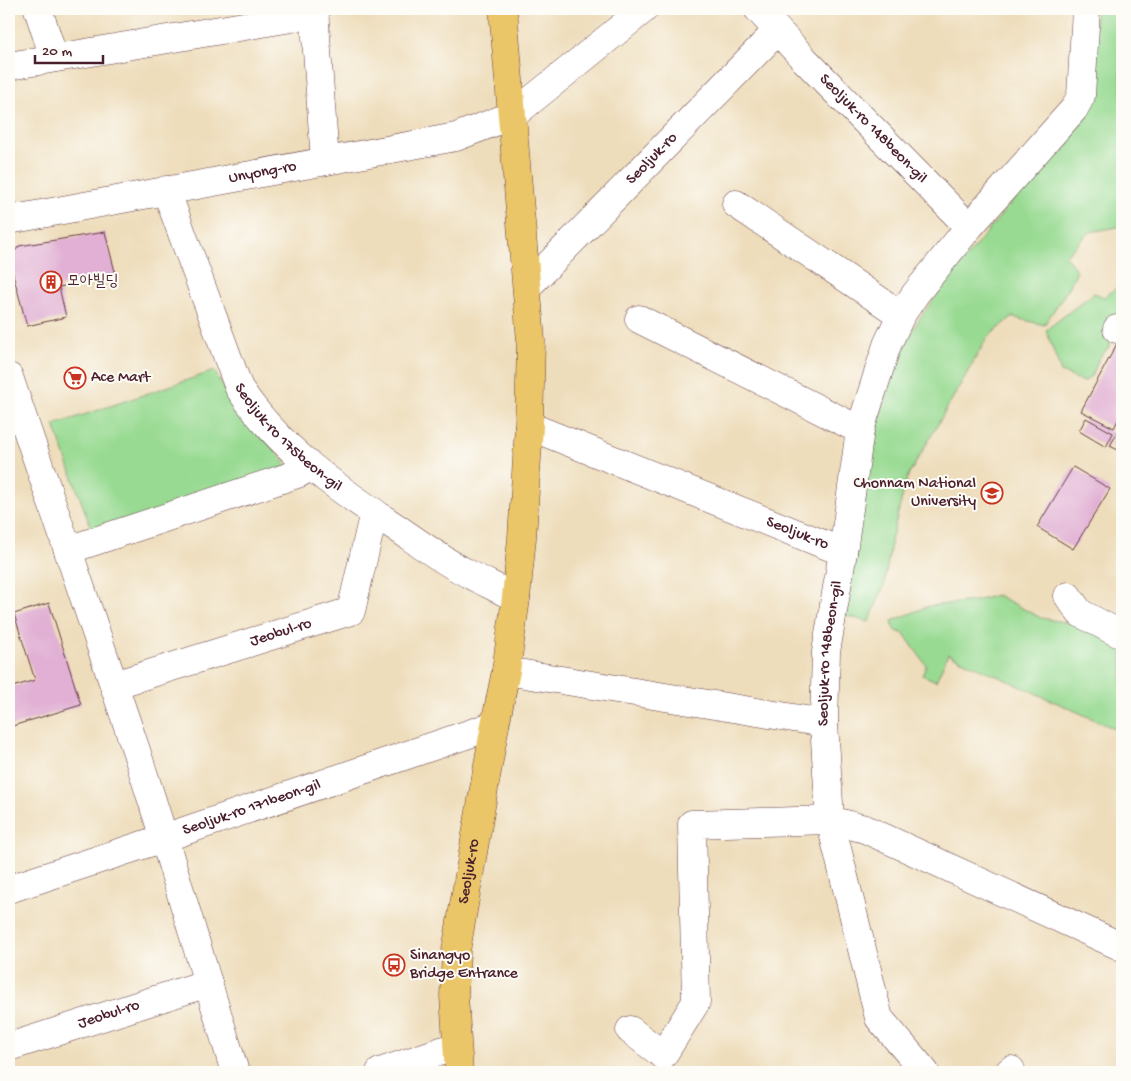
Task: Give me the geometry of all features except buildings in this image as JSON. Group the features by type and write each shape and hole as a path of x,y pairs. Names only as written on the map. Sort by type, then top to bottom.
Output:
{"main road":[{"name":"Seoljuk-ro","path":"457,1059 454,996 456,951 495,724 506,671 522,538 529,426 531,341 503,9"}],"street":[{"path":"38,9 54,58"},
{"path":"513,115 644,9"},
{"name":"Seoljuk-ro 148beon-gil","path":"758,9 777,31 970,227"},
{"name":"Seoljuk-ro 148beon-gil","path":"925,1072 879,1018 830,820 824,723 826,652 860,430 887,345 901,315 916,293 970,227 1074,109 1081,96 1086,9"},
{"path":"9,66 315,11 324,161"},
{"name":"Seoljuk-ro","path":"527,286 777,31"},
{"name":"Unyong-ro","path":"9,220 456,137 513,115"},
{"name":"Seoljuk-ro 175beon-gil","path":"166,190 239,388 252,408 306,464 463,572 516,598"},
{"path":"736,204 901,315"},
{"path":"639,319 860,430"},
{"path":"9,377 164,838 235,1072"},
{"name":"Seoljuk-ro","path":"529,426 842,552"},
{"path":"68,550 300,473 306,464"},
{"name":"Jeobul-ro","path":"114,685 351,611 374,512"},
{"path":"1068,596 1080,613 1110,629 1122,633"},
{"path":"506,671 824,723"},
{"name":"Seoljuk-ro 171beon-gil","path":"9,889 164,838 495,724"},
{"path":"630,1030 663,1055 696,1002 692,824 830,820 865,829 1122,947"},
{"name":"Jeobul-ro","path":"9,1047 208,982"},
{"path":"380,1072 457,1059"}],"green space":[{"path":"1095,9 1116,9 1122,88 1122,179 1120,187 1122,190 1122,224 1118,227 1090,232 1065,256 1077,271 1044,325 1012,317 987,338 907,478 892,537 884,586 869,622 843,615 849,561 876,426 902,350 919,319 951,276 1020,192 1067,141 1095,90"},
{"path":"1122,284 1122,320 1108,348 1099,358 1093,374 1084,382 1061,372 1046,330 1094,293 1104,297"},
{"path":"214,371 230,398 288,466 93,534 54,425"},
{"path":"997,595 1041,618 1081,625 1122,620 1122,732 948,654 936,681 922,675 926,665 904,634 894,630 892,621 929,606 975,601"}],"place":[{"name":"모아빌딩","path":"51,282"},
{"name":"Ace Mart","path":"75,378"},
{"name":"Chonnam National University","path":"992,493"},
{"name":"Sinangyo Bridge Entrance","path":"394,965"}]}
